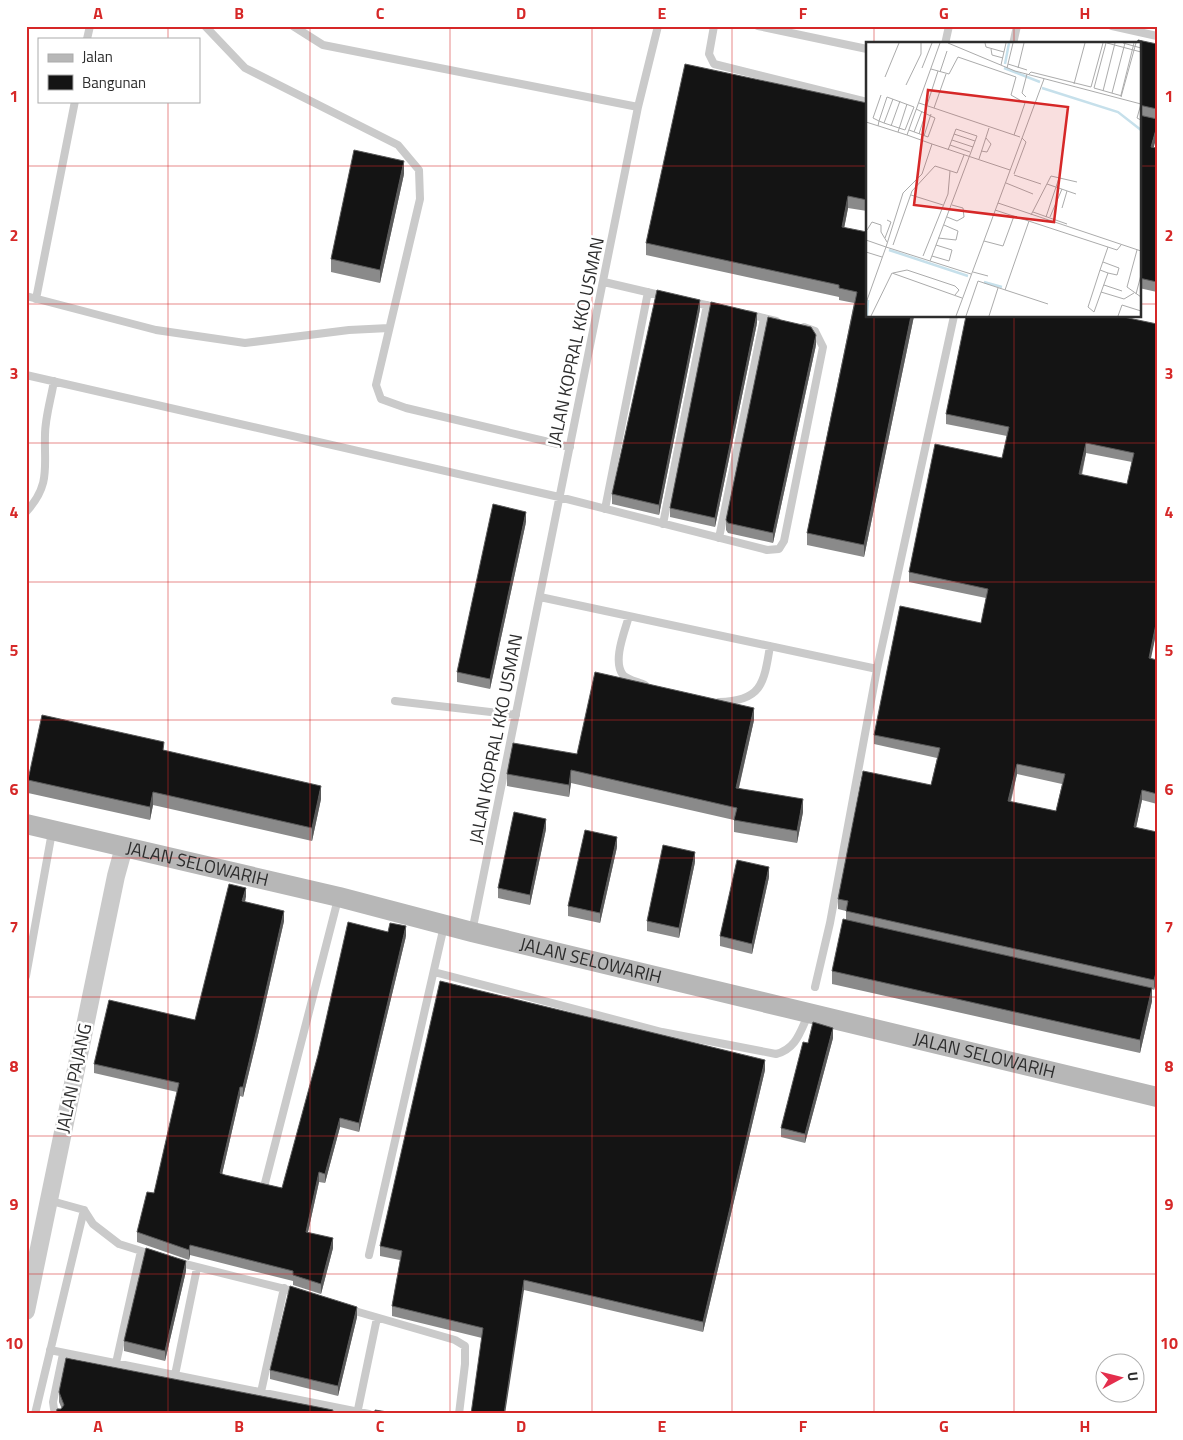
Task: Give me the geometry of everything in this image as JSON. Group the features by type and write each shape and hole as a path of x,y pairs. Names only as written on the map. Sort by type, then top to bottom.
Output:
{"main road":[{"name":"JALAN SELOWARIH","path":"26,824 339,897 472,932 1157,1097"}],"street":[{"name":"JALAN PAJANG","path":"26,1311 124,846"}],"lane":[{"path":"205,26 245,68 398,145 419,170 420,199 376,385 382,398 406,408 570,447"},
{"path":"293,26 322,45 638,107"},
{"name":"JALAN KOPRAL KKO USMAN","path":"472,932 638,107 658,26"},
{"path":"714,26 709,54 714,64 866,102"},
{"path":"758,26 866,49"},
{"path":"946,42 949,26"},
{"path":"1013,42 1017,26"},
{"path":"1112,26 1157,36"},
{"path":"36,299 75,102"},
{"path":"604,282 677,299"},
{"path":"605,509 648,292"},
{"path":"26,296 156,330 246,343 349,330 389,328"},
{"path":"687,301 726,309"},
{"path":"663,524 706,305"},
{"path":"735,312 782,322"},
{"path":"719,538 764,318"},
{"path":"815,988 830,923 877,669 954,318"},
{"path":"26,375 559,497 767,550 779,550 784,542 822,347 815,331 791,324"},
{"path":"26,512 35,503 45,479 47,459 44,434 54,381"},
{"path":"540,597 877,669"},
{"path":"629,616 620,653 620,670 627,678 650,686"},
{"path":"714,702 738,702 749,697 759,688 765,679 770,646"},
{"path":"395,701 516,715"},
{"path":"26,976 52,830"},
{"path":"264,1187 339,897"},
{"path":"830,923 840,925"},
{"path":"369,1256 444,925"},
{"path":"434,972 662,1032 776,1054 785,1052 793,1046 808,1014"},
{"path":"48,1200 84,1210 94,1224 119,1244 160,1256"},
{"path":"35,1414 84,1210"},
{"path":"116,1363 141,1250"},
{"path":"169,1259 197,1268 302,1294"},
{"path":"175,1375 197,1268"},
{"path":"261,1392 284,1288"},
{"path":"340,1306 455,1340 464,1346 465,1364 459,1414"},
{"path":"357,1413 377,1318"},
{"path":"50,1350 369,1414"},
{"path":"59,1414 54,1409 53,1402 63,1354"}],"building":[{"path":"1138,40 1157,44 1157,109 1140,105 1140,42 1138,42"},
{"path":"685,64 866,103 866,200 848,196 842,227 866,232 866,318 911,318 864,545 807,533 857,292 839,288 839,285 646,243"},
{"path":"1140,115 1157,119 1151,147 1157,148 1157,282 1140,278"},
{"path":"354,150 404,161 380,270 331,259"},
{"path":"657,290 700,300 659,505 612,494"},
{"path":"711,302 757,313 715,518 670,508"},
{"path":"768,317 811,327 816,335 773,533 728,523 726,520"},
{"path":"966,318 1128,318 1157,324 1157,624 1149,658 1157,660 1157,794 1142,790 1134,827 1157,832 1157,969 1154,980 846,911 848,901 838,899 863,771 931,785 940,748 874,735 900,606 981,623 988,589 909,572 935,444 1002,458 1009,427 946,414","holes":["1086,443 1134,453 1127,484 1079,474","1017,764 1065,774 1056,811 1008,801"]},
{"path":"493,504 526,512 490,679 457,672"},
{"path":"595,672 754,708 736,788 803,799 797,831 734,820 737,808 571,770 569,785 507,774 513,743 577,754"},
{"path":"42,715 164,742 163,750 321,786 312,828 153,792 150,807 28,780"},
{"path":"514,812 546,819 530,895 498,888"},
{"path":"585,830 617,837 600,913 568,906"},
{"path":"663,845 695,852 679,928 647,921"},
{"path":"737,860 769,867 752,944 720,936"},
{"path":"229,884 246,888 242,901 284,911 243,1087 240,1087 220,1173 225,1175 282,1188 318,1055 348,922 388,932 390,923 406,926 359,1123 340,1118 325,1174 319,1172 306,1232 333,1238 321,1284 293,1275 293,1271 190,1245 189,1250 137,1232 147,1192 154,1193 179,1083 94,1064 109,1000 195,1020"},
{"path":"843,919 1152,988 1140,1040 832,971"},
{"path":"440,981 765,1060 703,1322 524,1280 504,1414 471,1414 483,1328 392,1306 402,1251 380,1246"},
{"path":"813,1022 833,1028 805,1134 781,1128 803,1042 808,1043"},
{"path":"146,1248 186,1261 165,1351 124,1341"},
{"path":"290,1286 357,1307 338,1386 270,1370"},
{"path":"66,1358 333,1410 332,1414 56,1414 57,1409 61,1409 64,1405 59,1392"},
{"path":"375,1410 400,1414 375,1414"}]}
